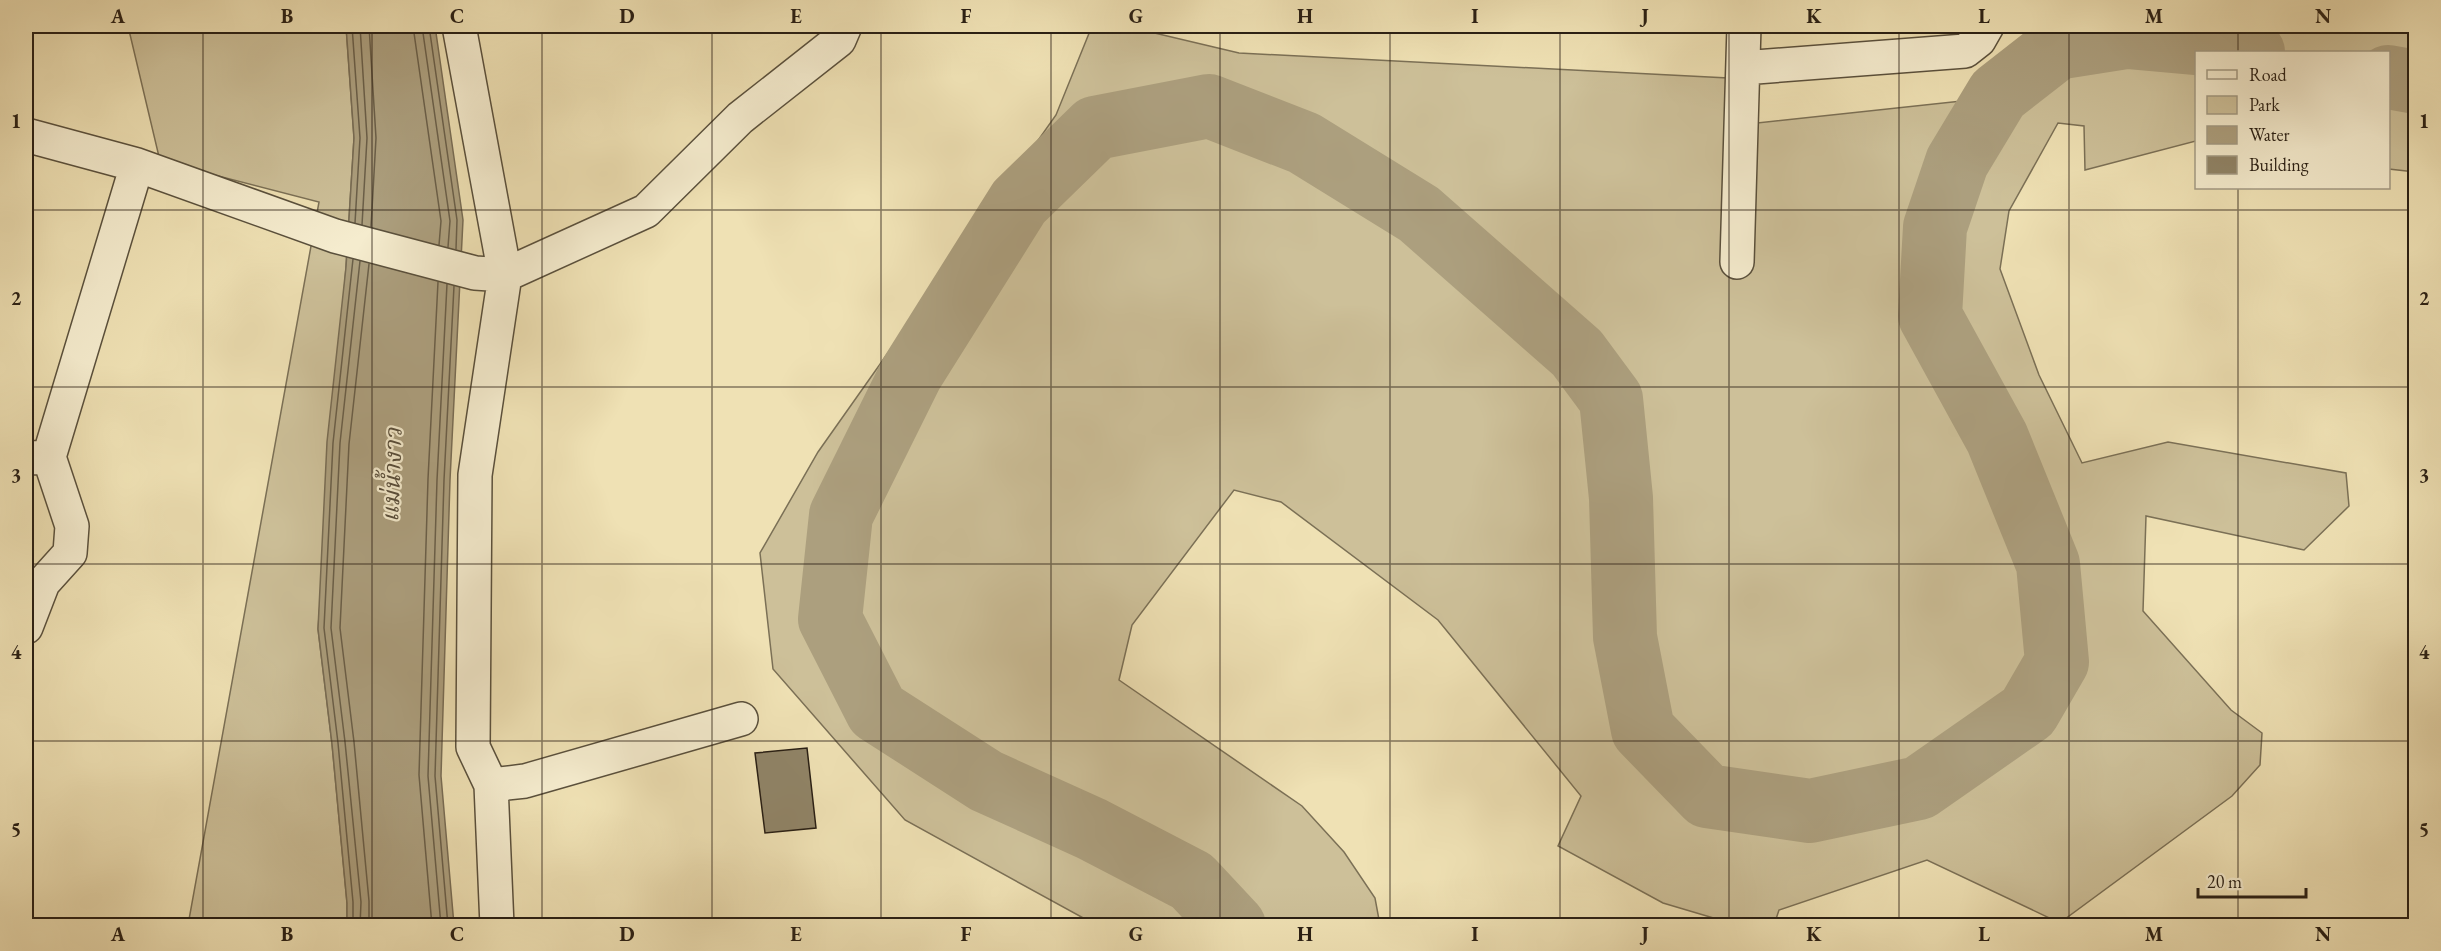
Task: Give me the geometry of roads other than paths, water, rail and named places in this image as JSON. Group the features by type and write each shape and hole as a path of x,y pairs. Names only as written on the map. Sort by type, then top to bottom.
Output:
{"street":[{"path":"459,26 490,274 475,475 473,747 491,784 497,926"},
{"path":"26,135 137,165 335,236 490,274 646,211 740,118 839,40 845,26"},
{"path":"1737,262 1744,26"},
{"path":"1743,68 1965,51 1979,40 1987,26"},
{"path":"26,627 43,583 70,553 72,526 37,457 137,165"},
{"path":"491,784 525,781 741,719"}],"water":[{"name":"แม่น้ำงาว","path":"346,26 435,26 463,220 450,480 441,776 454,925 347,925 347,903 332,744 318,629 327,442 346,267 354,138"}],"waterway":[{"path":"1234,926 1192,881 1092,829 986,781 877,711 830,619 841,515 911,374 1019,202 1095,128 1209,106 1304,143 1419,214 1577,353 1611,399 1621,498 1625,637 1643,730 1707,796 1810,811 1919,788 2028,712 2057,662 2048,564 1997,438 1930,316 1935,227 1957,162 1998,94 2057,48 2127,37 2205,44 2247,51"},
{"path":"2390,77 2416,82"}]}
